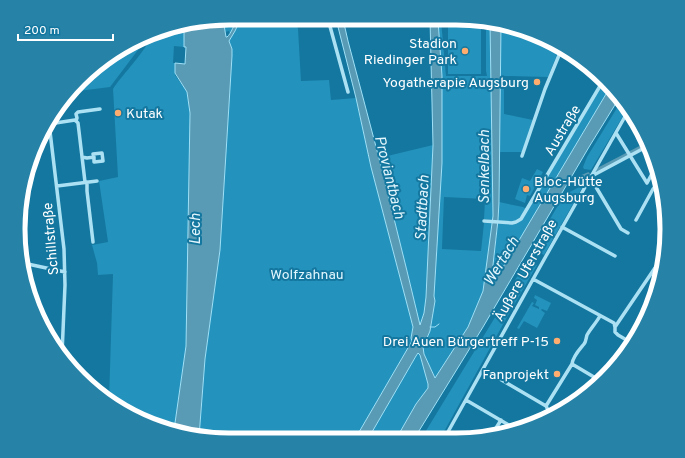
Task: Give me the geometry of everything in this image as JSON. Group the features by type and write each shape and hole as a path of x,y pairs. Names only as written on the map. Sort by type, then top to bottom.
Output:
{"street":[{"path":"330,25 348,92"},
{"name":"Austraße","path":"522,156 545,89 560,53"},
{"name":"Austraße","path":"484,221 516,222 523,216 600,85"},
{"path":"93,242 76,114 78,112 100,109"},
{"name":"Äußere Uferstraße","path":"447,433 590,177 626,116"},
{"path":"54,123 76,121"},
{"name":"Schillstraße","path":"50,131 62,232 65,272 62,347"},
{"path":"616,133 647,182 652,173"},
{"path":"628,233 621,229 590,177 643,149"},
{"path":"82,157 93,158"},
{"path":"57,186 97,181"},
{"path":"636,220 655,187"},
{"path":"562,227 615,256"},
{"path":"28,264 65,272"},
{"path":"615,327 657,266"},
{"path":"533,279 614,324 615,332 627,340"},
{"path":"545,413 573,360 585,342 586,337 600,316"},
{"path":"572,364 595,378"},
{"path":"483,369 550,410"},
{"path":"466,400 510,426"},
{"path":"496,429 501,420"}],"green space":[{"path":"224,25 234,25 230,35 229,31 225,32"},
{"name":"Wolfzahnau","path":"238,25 297,25 301,81 329,80 331,100 356,98 371,167 413,327 411,338 412,341 358,433 216,433 199,431 205,359 220,250 232,56 232,49 229,41"},
{"path":"438,25 441,25 446,76 487,76 486,27 490,28 493,220 484,219 485,199 444,197 442,249 481,251 484,223 493,223 483,291 468,327 435,378 424,354 423,347 430,331 435,301 434,296 442,163 442,76"},
{"name":"Stadion Riedinger Park","path":"448,27 481,27 481,74 448,74"},
{"path":"184,30 184,47 174,46 173,63 175,63 175,75 187,92 190,113 186,346 175,426 139,412 109,394 113,274 98,275 97,263 92,245 108,242 99,181 118,177 113,89 148,42"},
{"path":"501,30 522,36 558,52 548,77 504,76 504,114 533,120 522,152 500,152"},
{"path":"141,45 138,50 110,87 79,91 105,67 127,52"},
{"path":"601,86 607,92 505,264 491,284 498,224 517,224"},
{"path":"618,106 624,114 591,170 584,169 583,167 587,157"},
{"path":"433,145 426,297 424,313 420,326 379,158"},
{"name":"Bloc-Hütte Augsburg","path":"537,169 543,172 530,196 527,195 525,203 515,199 522,178 530,181"},
{"path":"581,186 582,188 544,255 533,249 561,200 568,193"},
{"path":"499,202 527,209 516,222 498,222"},
{"path":"527,261 537,265 443,433 425,433 497,314"},
{"path":"535,295 551,303 547,311 541,310 545,313 537,328 524,321 519,329 517,328 532,302 534,303 532,306 539,309 539,307 535,305 537,300 534,298"},
{"path":"418,353 420,355 428,388 416,404 399,433 371,433"}],"water":[{"name":"Lech","path":"224,25 226,37 234,25 238,25 229,41 232,49 232,56 220,250 205,359 199,431 175,426 186,346 190,113 187,92 175,73 175,63 185,64 186,47 184,47 184,30"},
{"path":"338,25 344,25 420,325 424,313 426,297 433,145 430,25 438,25 442,76 442,163 434,296 435,301 430,331 423,347 424,354 435,378 468,327 483,291 493,216 490,28 501,30 499,202 491,283 505,264 607,92 616,103 483,327 418,433 399,433 416,404 428,388 420,355 418,353 371,433 358,433 412,341 411,338 413,327 371,167 356,98"}],"waterway":[{"path":"597,170 642,147"},
{"path":"565,184 588,174"},
{"path":"430,327 435,327 439,324"}],"place":[{"name":"Stadion Riedinger Park","path":"465,51"},
{"name":"Yogatherapie Augsburg","path":"537,82"},
{"name":"Kutak","path":"118,113"},
{"name":"Bloc-Hütte Augsburg","path":"526,189"},
{"name":"Drei Auen Bürgertreff P-15","path":"557,341"},
{"name":"Fanprojekt","path":"557,374"}],"water label":[{"name":"Senkelbach","path":"484,167"},
{"name":"Proviantbach","path":"390,177"},
{"name":"Stadtbach","path":"422,208"},
{"name":"Wertach","path":"501,261"}]}
